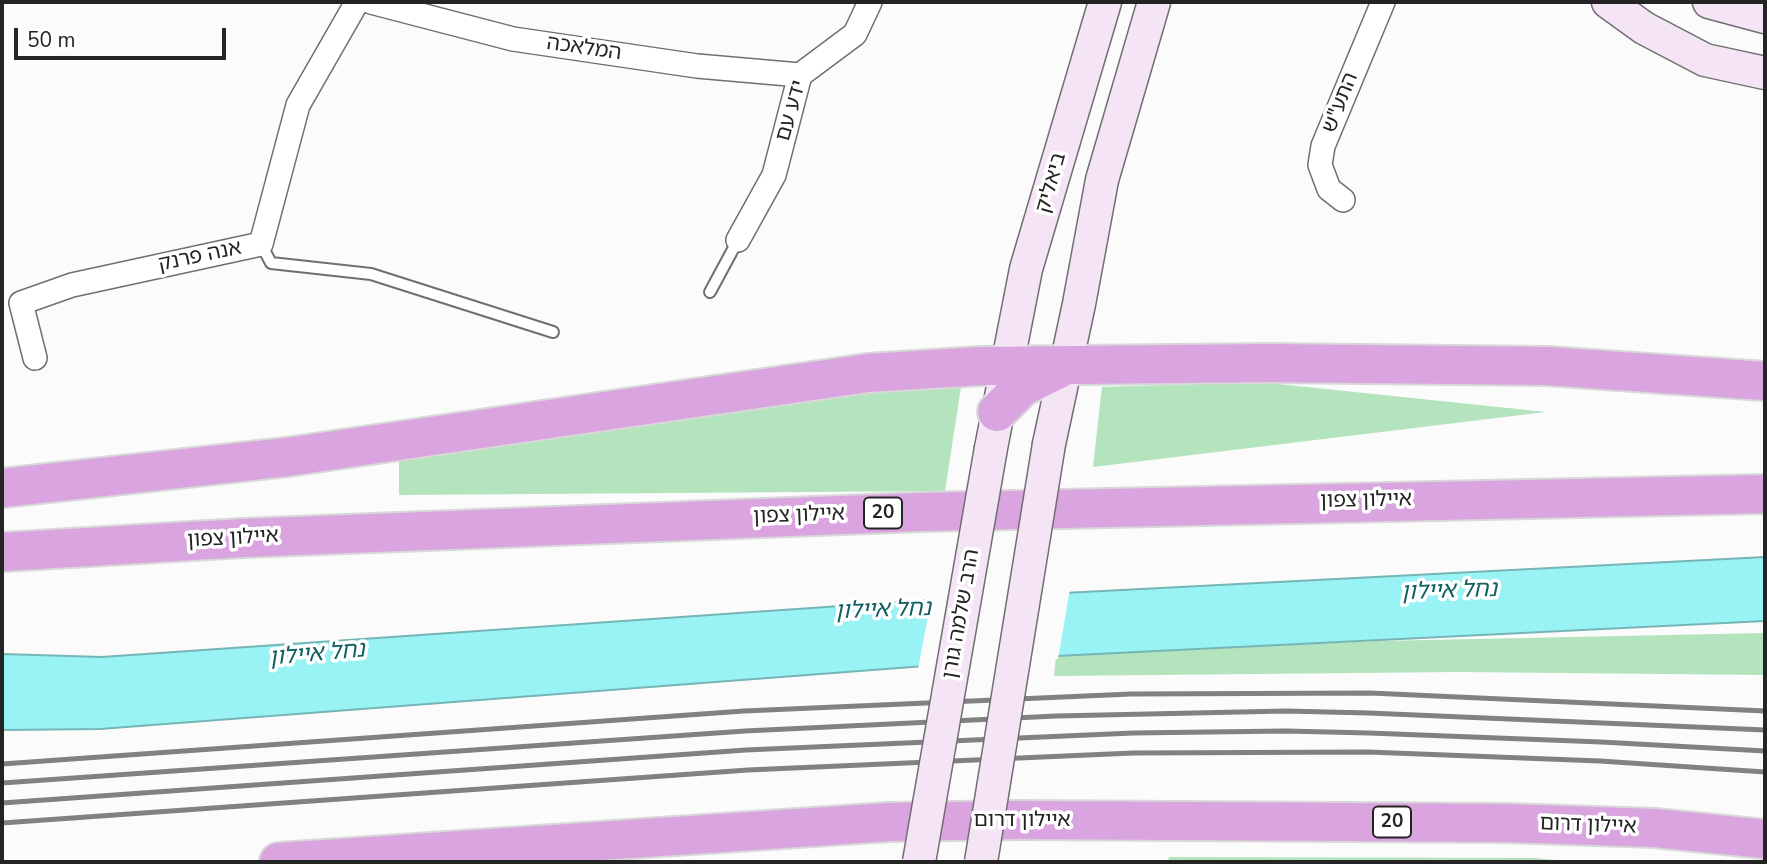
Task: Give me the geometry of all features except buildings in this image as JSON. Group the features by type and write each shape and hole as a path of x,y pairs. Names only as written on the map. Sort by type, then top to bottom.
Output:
{"highway":[{"path":"2,488 287,457 868,373 982,366 1269,363 1547,366 1765,381"},
{"path":"994,430 1022,387 1065,367"},
{"name":"איילון צפון","path":"2,552 243,538 920,512 1765,494"},
{"name":"איילון דרום","path":"279,862 889,822 1006,820 1506,823 1656,828 1765,839"}],"main road":[{"name":"ביאליק","path":"1006,367 1026,269 1105,2"},
{"path":"981,862 1049,444 1102,180 1154,2"},
{"path":"1608,2 1644,28 1705,60 1765,73"},
{"path":"1709,2 1765,17"},
{"name":"הרב שלמה גורן","path":"919,862 1006,367"}],"street":[{"name":"אנה פרנק","path":"35,358 21,303 72,285 261,244 298,105 356,2"},
{"name":"המלאכה","path":"372,2 513,39 697,66 800,75"},
{"name":"ידע עם","path":"738,240 774,175 800,75 855,34 870,2"},
{"name":"התע\"ש","path":"1343,200 1329,189 1320,165 1323,146 1383,2"}],"lane":[{"path":"710,292 738,240"},
{"path":"261,244 271,263 372,274 553,332"}],"green space":[{"path":"1259,382 1546,412 1093,467 1102,387"},
{"path":"961,387 945,491 399,495 399,457 865,390"},
{"path":"1765,633 1765,675 1458,672 1054,676 1056,656 1378,641"},
{"path":"1169,857 1534,858 1576,862 1168,862"}],"water":[{"name":"נחל איילון","path":"1765,557 1765,621 1056,656 100,729 2,730 2,654 102,657 927,600"}],"pier":[{"path":"1070,589 1058,659 918,669 932,596"}],"railway":[{"path":"2,764 744,711 1131,694 1370,693 1765,711"},
{"path":"2,783 745,731 1056,716 1286,711 1765,730"},
{"path":"2,803 746,750 1133,733 1369,733 1765,751"},
{"path":"2,823 748,770 1133,753 1368,752 1600,761 1765,772"}]}
